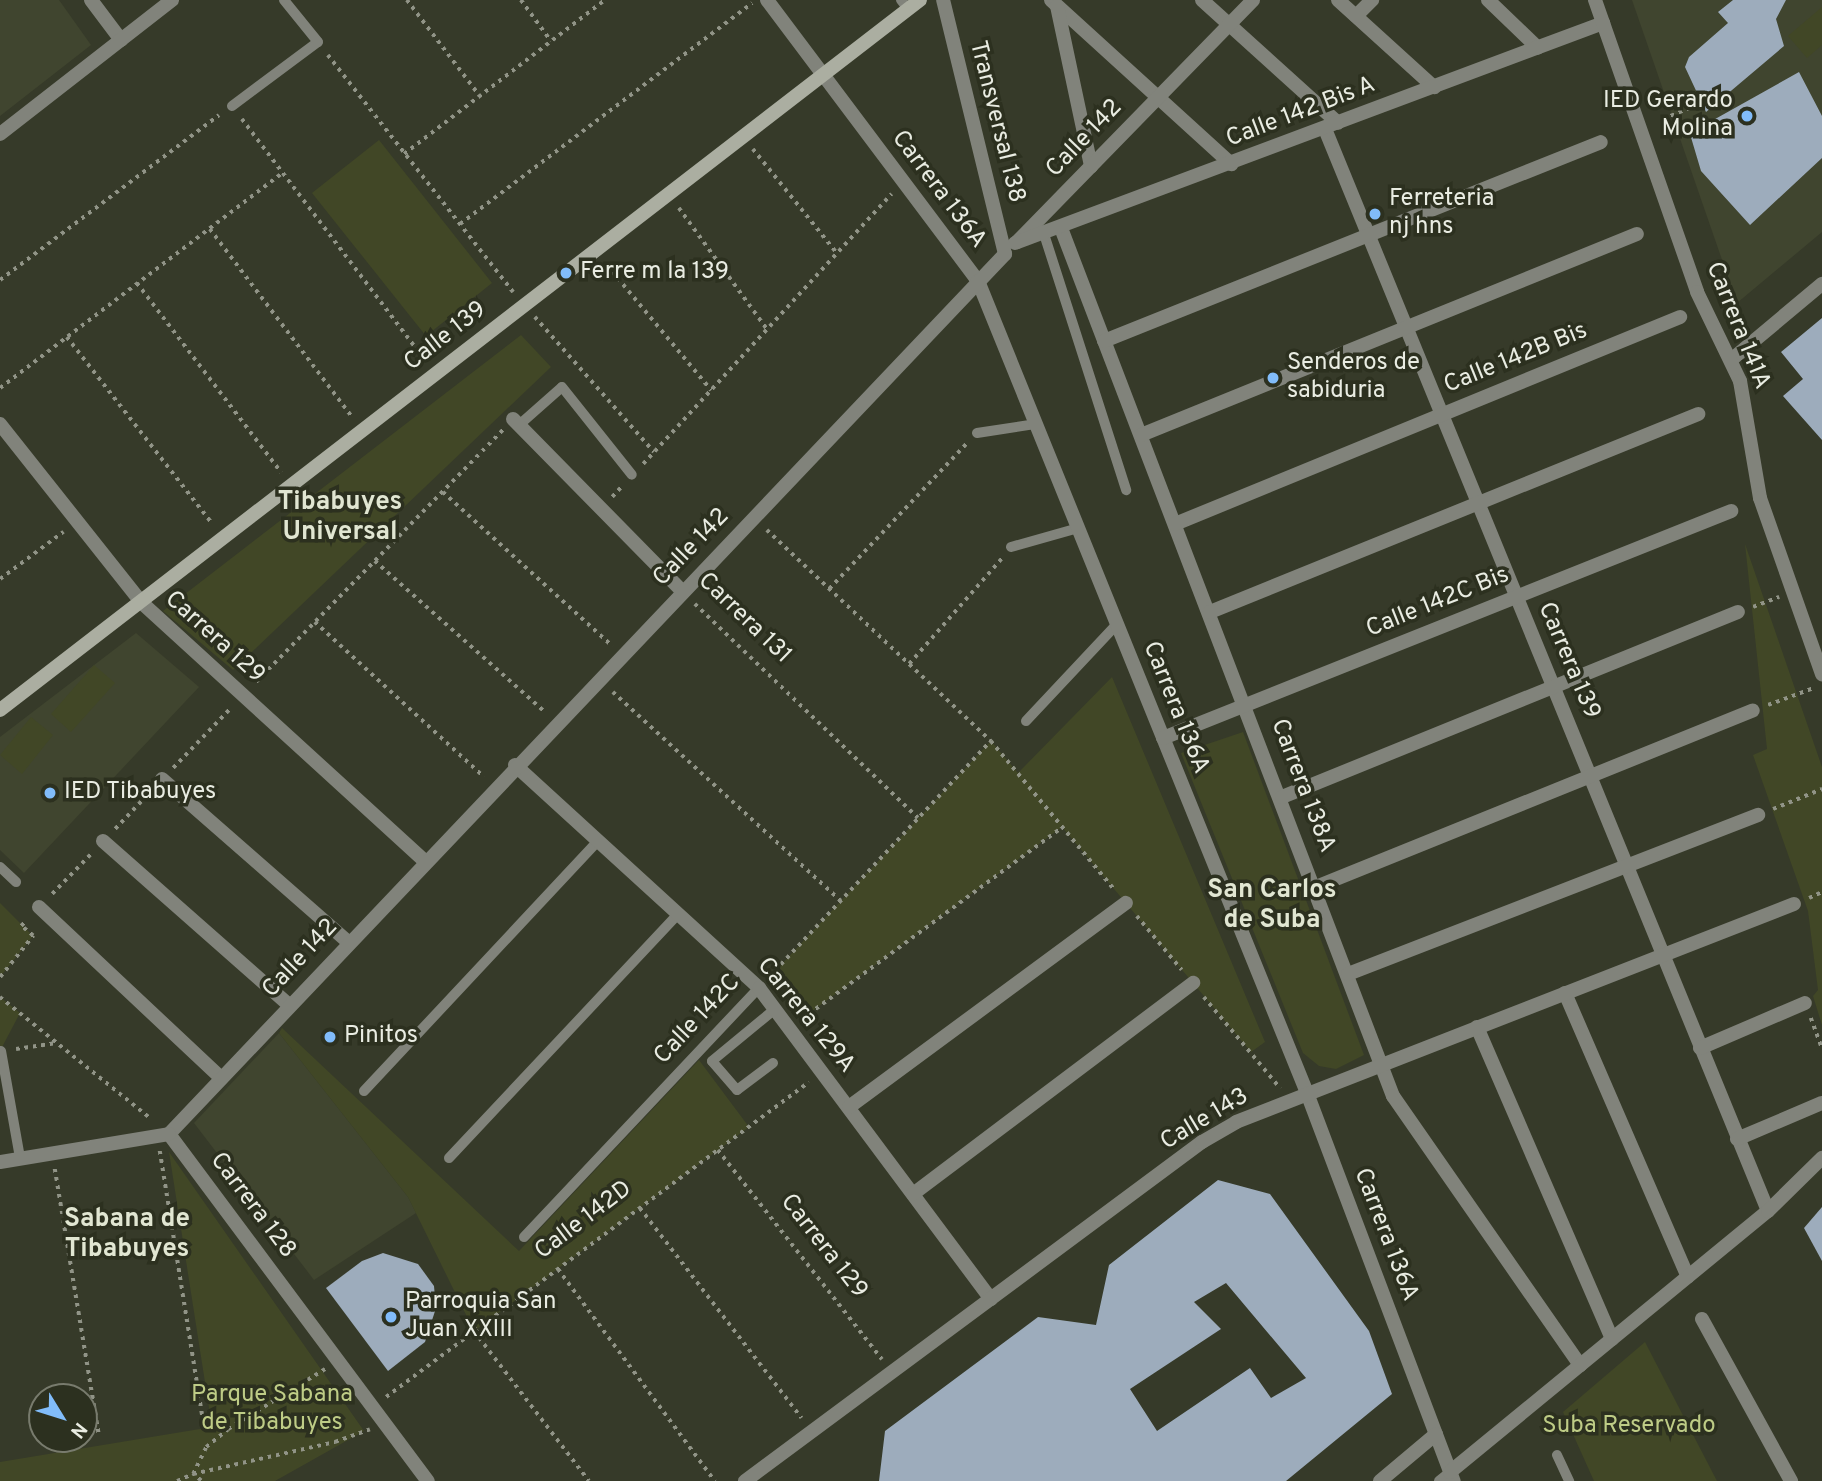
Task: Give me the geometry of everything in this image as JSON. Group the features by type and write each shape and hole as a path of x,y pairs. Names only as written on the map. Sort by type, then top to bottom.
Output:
{"main road":[{"name":"Calle 139","path":"0,710 823,75 910,3"}],"street":[{"path":"91,0 121,40"},
{"path":"0,134 172,0"},
{"name":"Carrera 136A","path":"767,0 978,281 1307,1093 1436,1434 1447,1478"},
{"name":"Transversal 138","path":"943,0 1010,249"},
{"name":"Carrera 139","path":"1202,0 1332,126 1367,236 1629,866 1700,1048 1768,1211"},
{"name":"Calle 142","path":"163,1135 221,1078 515,765 978,281 1253,0"},
{"path":"1338,0 1434,87"},
{"path":"1356,16 1372,0"},
{"path":"1488,0 1538,48"},
{"name":"Carrera 141A","path":"1595,0 1697,292 1731,360 1745,404 1760,498 1822,674"},
{"path":"1054,3 1231,164"},
{"path":"1054,3 1091,166"},
{"name":"Calle 142 Bis A","path":"1010,249 1603,23"},
{"path":"1104,341 1601,142"},
{"name":"Carrera 138A","path":"1061,228 1282,797 1393,1096 1434,1160 1580,1365"},
{"path":"1141,435 1637,234"},
{"path":"1731,360 1822,284"},
{"name":"Calle 142B Bis","path":"1175,524 1680,317"},
{"path":"1210,612 1698,414"},
{"name":"Carrera 131","path":"516,422 682,591"},
{"name":"Carrera 129","path":"0,424 141,602 425,860"},
{"name":"Calle 142C Bis","path":"1163,738 1731,511"},
{"path":"1282,797 1738,612"},
{"path":"1316,887 1753,710"},
{"name":"Carrera 129A","path":"515,765 759,988 991,1299"},
{"path":"162,779 348,942"},
{"path":"1348,974 1758,815"},
{"path":"103,841 289,1005"},
{"path":"849,1107 1126,903"},
{"name":"Calle 143","path":"745,1481 1202,1142 1290,1099 1794,904"},
{"path":"39,907 221,1078"},
{"path":"913,1194 1193,983"},
{"path":"1565,993 1688,1277"},
{"path":"1700,1048 1805,1003"},
{"path":"1477,1027 1612,1339"},
{"path":"1737,1139 1822,1103"},
{"path":"0,1162 163,1135"},
{"name":"Carrera 128","path":"163,1135 428,1481"},
{"path":"1447,1478 1816,1171 1822,1158"},
{"path":"1702,1318 1791,1481"},
{"path":"1380,1481 1436,1434"}],"lane":[{"path":"232,106 318,43 284,0"},
{"path":"1044,234 1126,490"},
{"path":"516,422 562,387 632,475"},
{"path":"977,433 1036,424"},
{"path":"1011,547 1078,528"},
{"path":"1026,721 1117,624"},
{"path":"364,1091 598,841"},
{"path":"0,867 16,882"},
{"path":"449,1158 678,914"},
{"name":"Calle 142C","path":"524,1237 759,988"},
{"path":"773,1063 737,1090 712,1061 775,1009"},
{"path":"1,1051 20,1158"},
{"path":"1557,1455 1569,1481"}],"path":[{"path":"407,0 480,96"},
{"path":"521,0 551,41"},
{"path":"404,154 605,0"},
{"path":"460,224 757,0"},
{"path":"318,43 514,293"},
{"path":"1663,119 1702,103"},
{"path":"0,280 232,106 426,362"},
{"path":"753,149 837,253"},
{"path":"0,388 282,173"},
{"path":"601,509 903,181"},
{"path":"679,208 767,329"},
{"path":"209,228 352,417"},
{"path":"607,265 711,390"},
{"path":"137,284 281,472"},
{"path":"535,317 654,452"},
{"path":"66,337 211,522"},
{"path":"0,977 33,936 21,926 243,695 443,492 516,422"},
{"path":"830,589 977,433"},
{"path":"443,492 622,654"},
{"path":"753,517 990,741 1290,1099"},
{"path":"0,579 77,522"},
{"path":"909,664 1011,547"},
{"path":"375,561 556,722"},
{"name":"Carrera 131","path":"682,591 918,818"},
{"path":"1738,612 1793,592"},
{"path":"315,622 495,787"},
{"path":"599,678 841,901"},
{"path":"1753,710 1822,685"},
{"name":"Calle 142C","path":"759,988 990,741"},
{"path":"1758,815 1822,789"},
{"path":"789,1028 1062,827"},
{"path":"0,997 163,1135 203,1418"},
{"path":"1805,1003 1822,1048"},
{"path":"1,1051 57,1043"},
{"name":"Calle 142D","path":"373,1407 822,1072"},
{"name":"Carrera 129","path":"718,1150 892,1371"},
{"path":"53,1153 99,1436"},
{"path":"640,1208 812,1431"},
{"path":"558,1269 715,1481"},
{"path":"474,1331 589,1481"},
{"path":"193,1474 206,1447 228,1429 339,1362"},
{"path":"177,1481 193,1474 335,1442 385,1423"},
{"path":"193,1474 201,1481"}],"shaded area":[{"path":"0,0 59,0 91,45 0,116"},
{"name":"IED Gerardo Molina","path":"1632,0 1822,0 1822,232 1737,303"},
{"name":"IED Tibabuyes","path":"136,633 199,687 24,873 0,850 0,737"},
{"path":"279,1033 408,1197 416,1213 314,1280 194,1123"}],"green space":[{"path":"1822,7 1822,45 1807,58 1788,36"},
{"path":"379,140 492,283 426,336 312,193"},
{"path":"521,335 551,367 233,670 163,611"},
{"path":"1745,544 1822,767 1822,1025 1813,996 1818,990 1808,911 1753,755 1767,749"},
{"path":"94,665 115,683 71,732 51,714"},
{"path":"1112,677 1265,1042 1251,1052 1062,827 811,1012 779,967 991,741 1018,773"},
{"path":"31,717 53,735 22,774 0,755"},
{"path":"1243,732 1364,1055 1336,1069 1319,1066 1303,1053 1181,753"},
{"path":"0,903 33,936 0,977"},
{"path":"0,997 20,1013 0,1051"},
{"path":"282,1028 519,1251 699,1060 749,1127 474,1331 408,1197 279,1033"},
{"name":"Parque Sabana de Tibabuyes","path":"169,1152 364,1431 275,1481 0,1481 0,1462 55,1453 98,1453 98,1446 212,1427"},
{"name":"Suba Reservado","path":"1645,1342 1717,1481 1594,1481 1563,1412"}],"building":[{"path":"1733,0 1786,0 1776,19 1784,46 1706,112 1685,67 1689,57 1728,23 1718,12"},
{"path":"1799,72 1822,116 1822,158 1750,225 1701,171 1690,134 1701,114 1708,123"},
{"path":"1822,318 1822,440 1783,396 1803,379 1781,352"},
{"path":"1218,1180 1270,1194 1369,1331 1392,1394 1286,1481 879,1481 885,1431 1038,1317 1096,1325 1109,1265","holes":["1226,1283 1306,1378 1271,1398 1250,1368 1157,1431 1130,1389 1221,1329 1194,1302"]},
{"path":"1822,1207 1822,1261 1804,1228"},
{"name":"Parroquia San Juan XXIII","path":"383,1253 418,1264 434,1286 436,1308 425,1342 388,1371 326,1288 362,1261"}],"place":[{"name":"IED Gerardo Molina","path":"1747,116"},
{"name":"Ferreteria nj hns","path":"1375,214"},
{"name":"Ferre m la 139","path":"566,273"},
{"name":"Senderos de sabiduria","path":"1273,378"},
{"name":"IED Tibabuyes","path":"50,793"},
{"name":"Pinitos","path":"330,1037"},
{"name":"Parroquia San Juan XXIII","path":"391,1317"}],"district":[{"name":"Tibabuyes Universal","path":"340,518"},
{"name":"San Carlos de Suba","path":"1272,906"},
{"name":"Sabana de Tibabuyes","path":"127,1235"}]}
